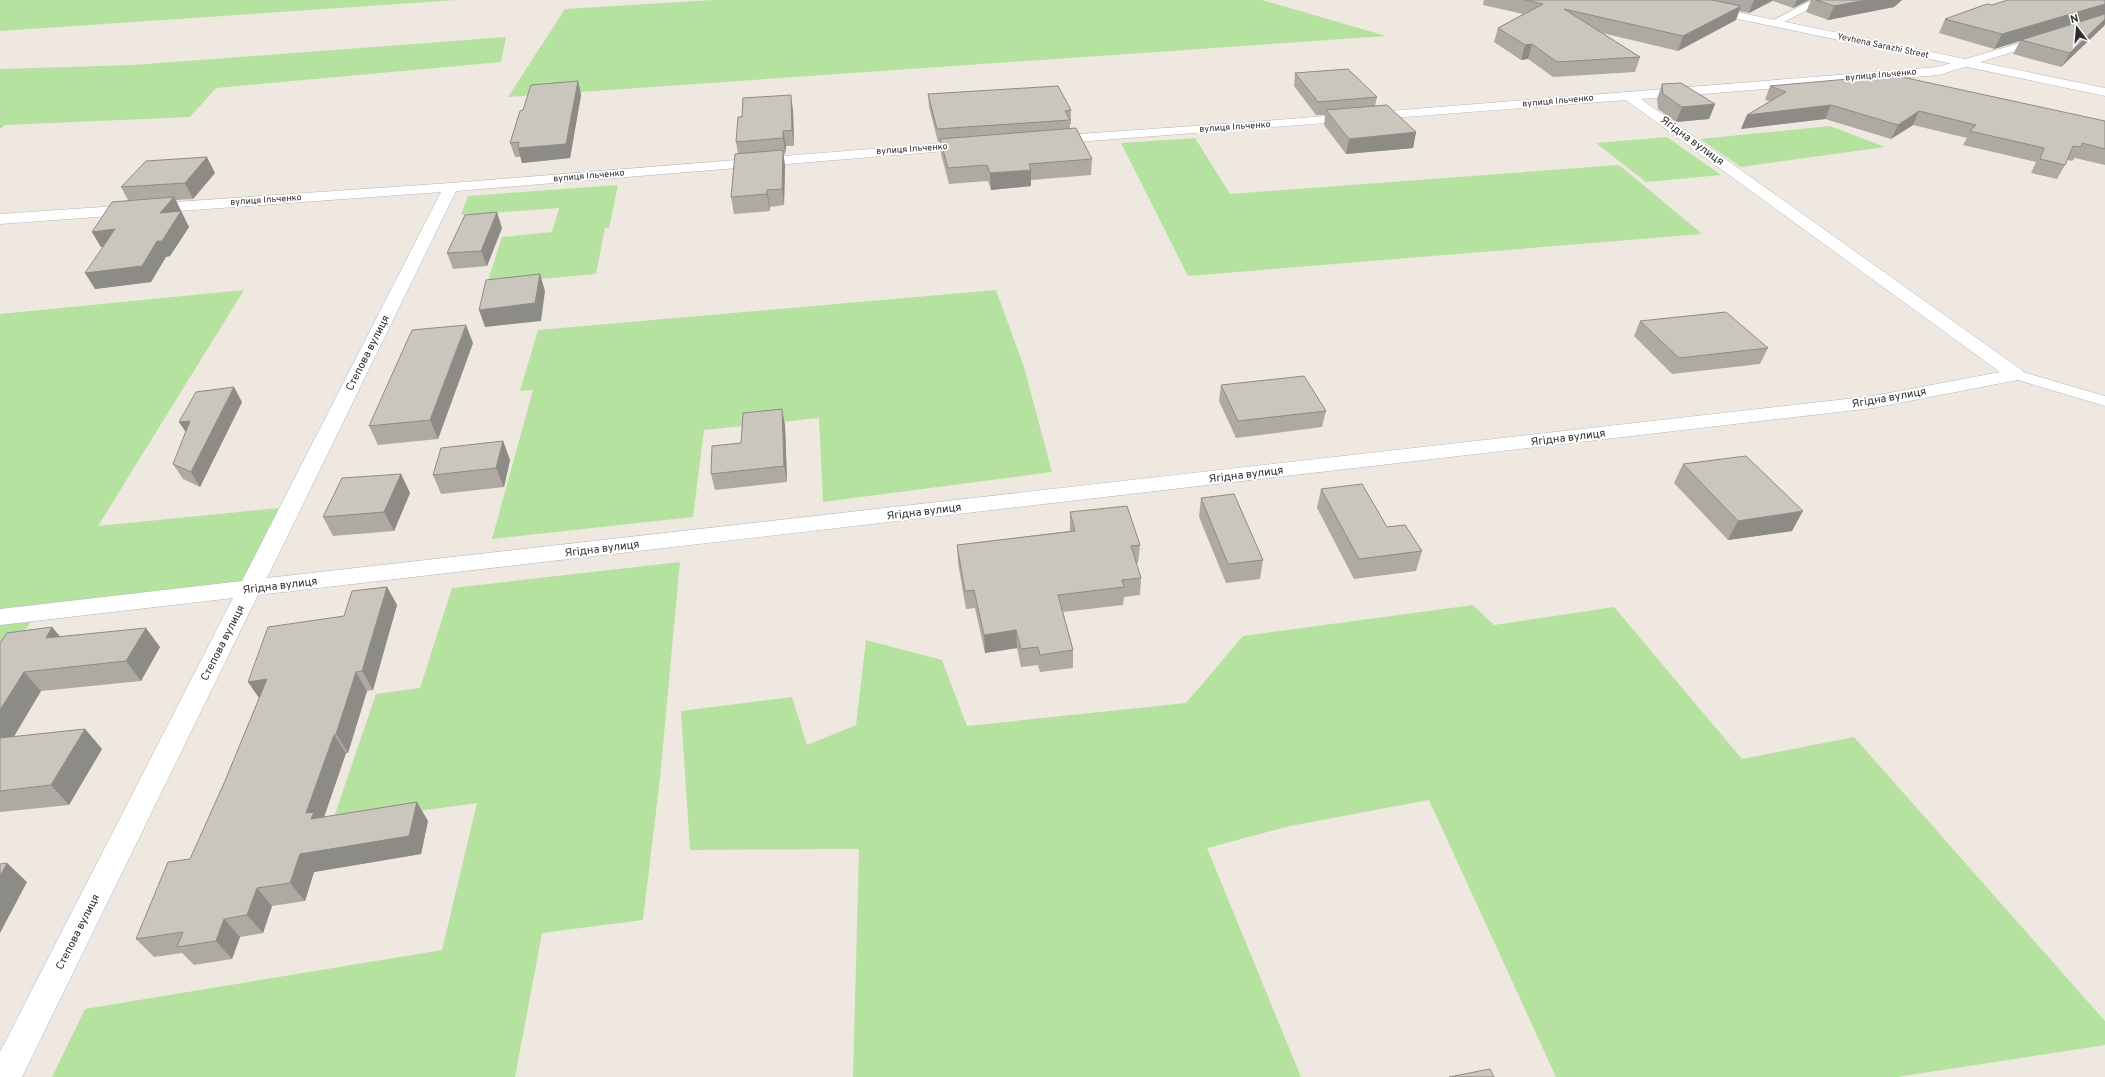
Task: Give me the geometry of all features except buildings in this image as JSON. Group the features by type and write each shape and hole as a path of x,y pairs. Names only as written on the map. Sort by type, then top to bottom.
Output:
{"street":[{"name":"Yevhena Sarazhi Street","path":"1662,0 2105,92"},
{"path":"1774,23 1821,0"},
{"name":"вулиця Ільченко","path":"1037,141 1252,126 1939,70 2053,36"},
{"name":"Ягідна вулиця","path":"1629,96 2016,375"},
{"name":"вулиця Ільченко","path":"0,219 452,187 981,145"},
{"name":"Степова вулиця","path":"6,1077 249,589 452,187"},
{"name":"Ягідна вулиця","path":"0,617 1873,402 2016,375"}],"lane":[{"path":"2016,375 2105,401"}],"green space":[{"path":"0,0 457,0 0,31"},
{"path":"713,0 1262,0 1386,36 508,97 565,9"},
{"path":"506,37 501,62 216,88 190,117 5,125 0,129 0,69 133,65"},
{"path":"1830,126 1885,147 1741,167 1700,139"},
{"path":"1667,137 1721,175 1646,182 1596,143"},
{"path":"1195,138 1230,194 1619,165 1702,234 1188,276 1121,143"},
{"path":"618,185 609,228 605,228 596,274 487,284 502,237 552,232 559,208 461,215 468,196"},
{"path":"244,290 98,526 279,508 245,585 42,607 0,664 0,314"},
{"path":"996,290 1024,367 1052,472 823,502 819,418 704,430 693,517 492,539 533,390 520,391 538,330"},
{"path":"680,562 660,778 643,920 542,933 515,1077 52,1077 85,1009 442,950 477,803 332,823 376,694 420,688 452,588"},
{"path":"1473,605 1494,625 1614,607 1742,759 1854,737 2105,1021 2105,1045 1897,1077 1556,1077 1429,800 1290,826 1207,848 1301,1077 853,1077 859,849 690,850 681,711 792,697 807,745 856,725 866,640 942,660 967,726 1186,703 1243,636"}]}
